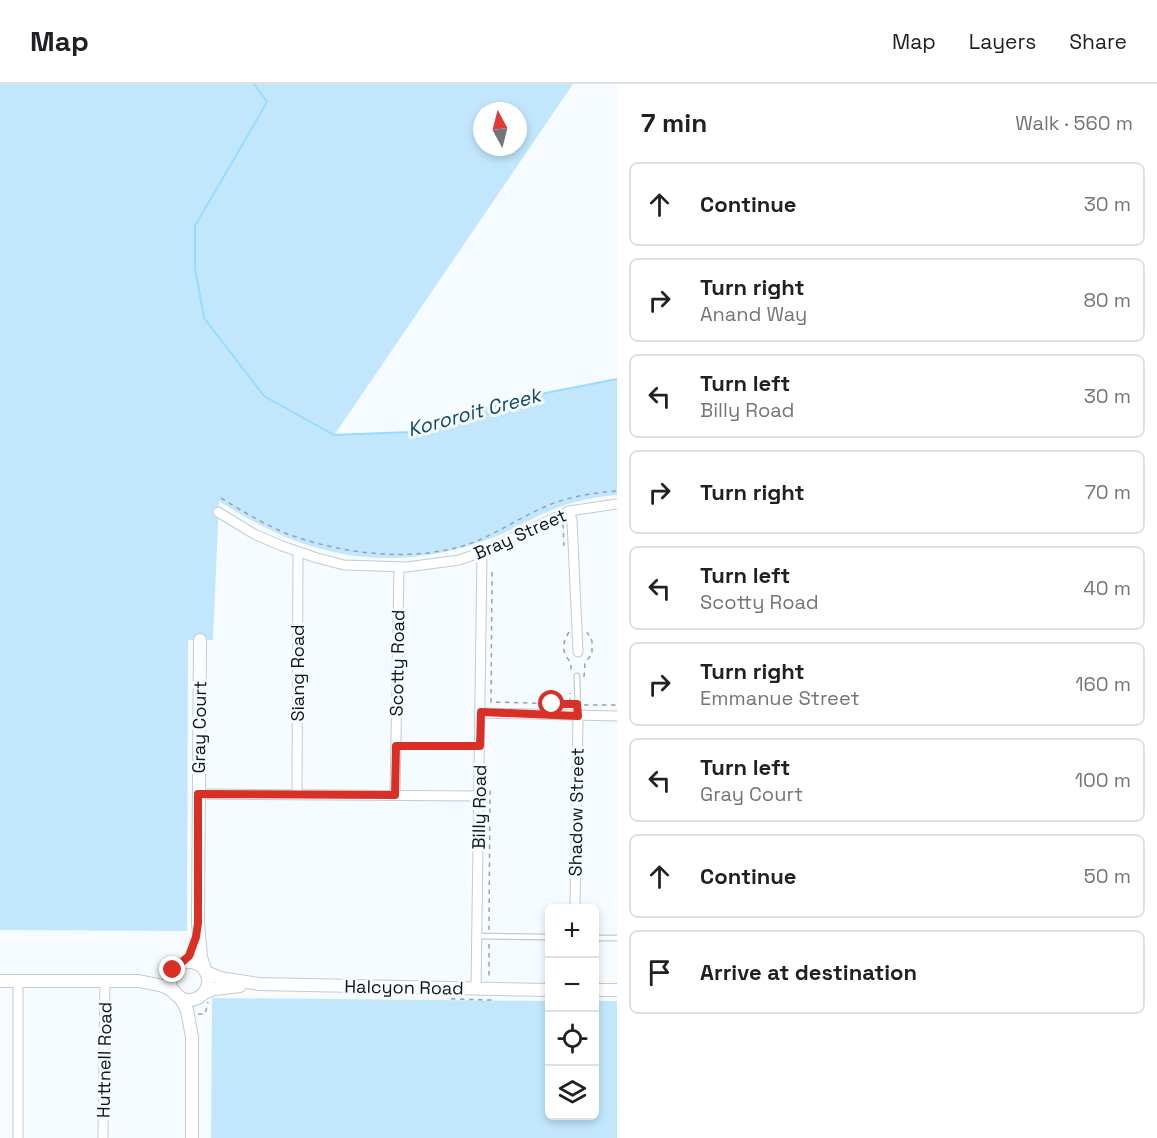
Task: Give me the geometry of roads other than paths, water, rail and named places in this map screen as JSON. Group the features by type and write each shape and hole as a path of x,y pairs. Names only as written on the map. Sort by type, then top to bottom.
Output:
{"street":[{"name":"Bray Street","path":"218,512 255,534 298,552 344,565 399,567 434,565 459,560 482,552 569,511 617,504"},
{"path":"569,511 572,520 578,652"},
{"name":"Siang Road","path":"297,794 298,552"},
{"name":"Billy Road","path":"476,989 482,552"},
{"name":"Scotty Road","path":"395,795 399,567"},
{"name":"Gray Court","path":"198,923 200,640"},
{"path":"481,712 617,716"},
{"name":"Shadow Street","path":"575,904 578,716"},
{"path":"198,794 479,796"},
{"path":"192,1138 192,1037 187,1010 170,983 176,968 189,956 198,923"},
{"path":"192,1037 202,995 208,981 201,957 198,923"},
{"path":"139,981 165,975 183,963 195,963 206,971 229,980 259,984"},
{"path":"0,981 139,981 163,986 188,1000 228,987 259,984"},
{"path":"18,981 18,1138"},
{"name":"Huttnell Road","path":"104,1138 105,981"},
{"name":"Halcyon Road","path":"259,984 545,990"},
{"path":"599,990 617,990"}],"lane":[{"path":"577,676 578,716"},
{"path":"396,746 480,746"},
{"path":"477,936 545,937"},
{"path":"599,938 617,938"}],"waterway":[{"name":"Kororoit Creek","path":"254,84 267,102 195,226 195,268 204,318 264,396 334,435 410,432 520,398 617,379"}]}
